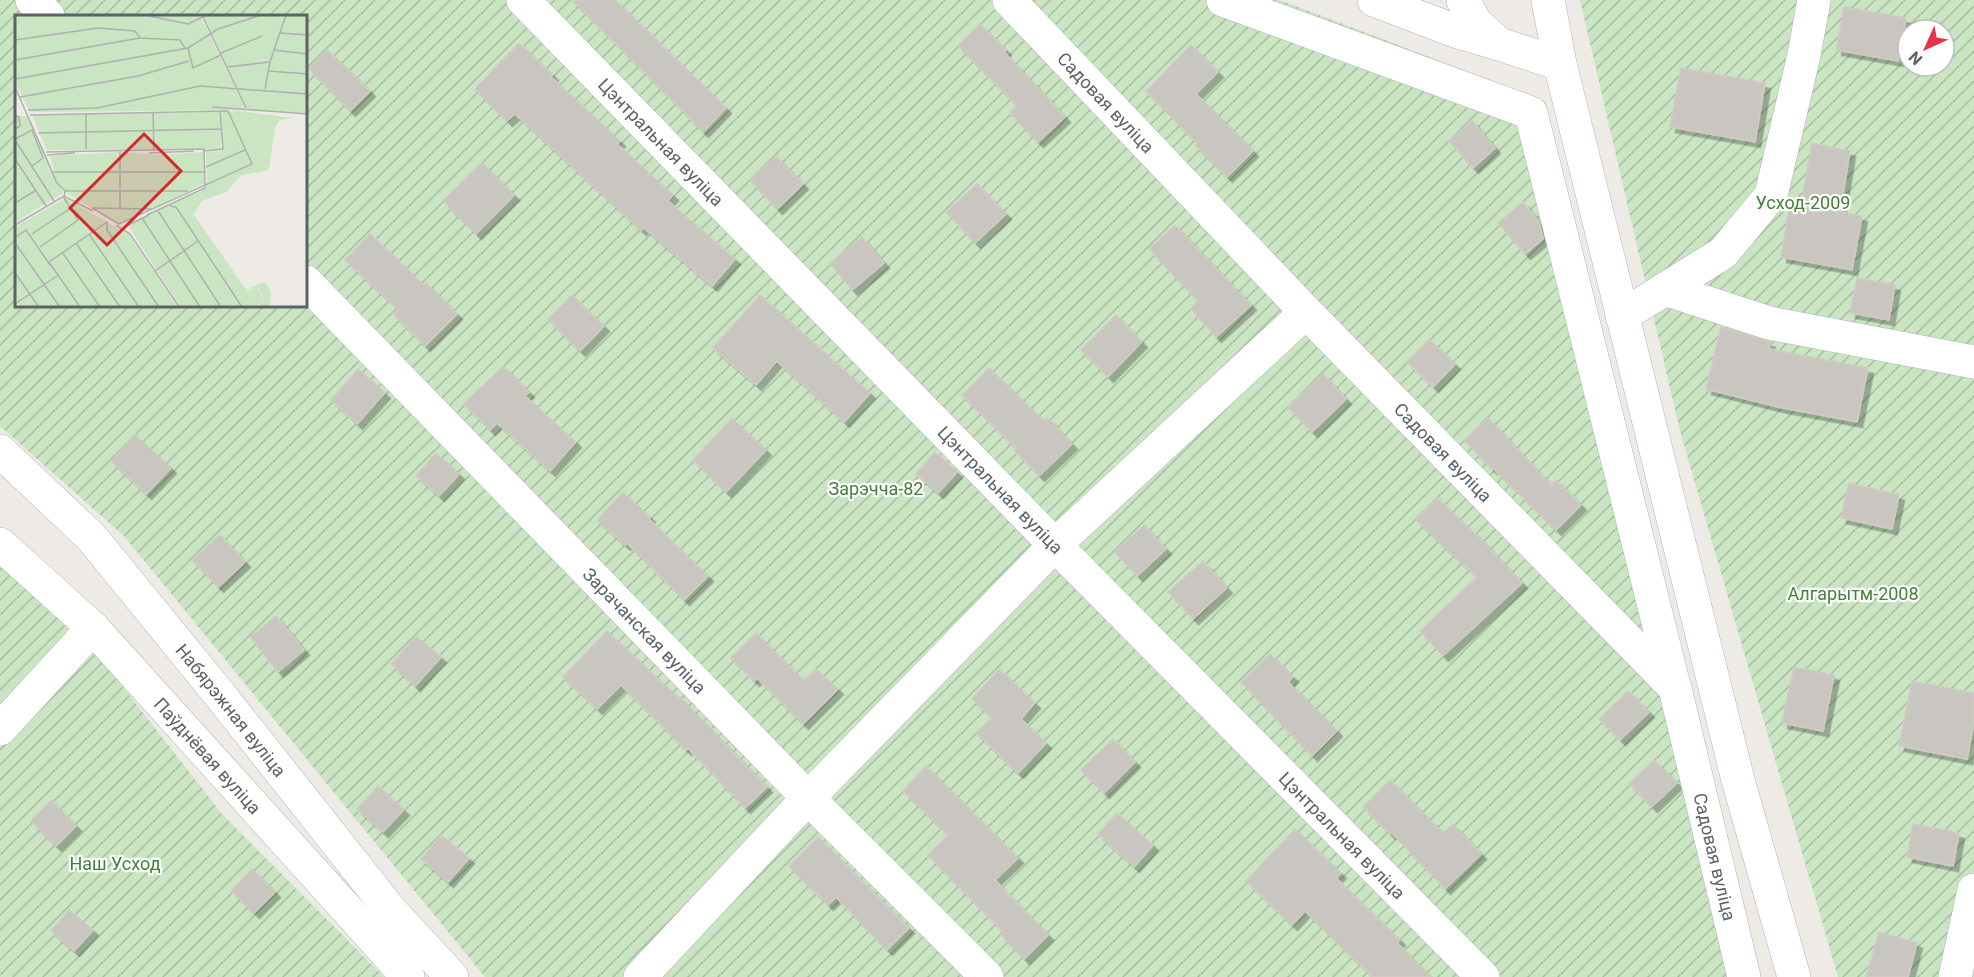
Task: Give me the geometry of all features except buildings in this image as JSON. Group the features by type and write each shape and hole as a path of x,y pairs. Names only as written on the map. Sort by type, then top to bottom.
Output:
{"street":[{"path":"32,0 47,15"},
{"name":"Цэнтральная вуліца","path":"523,0 1055,545 1483,977"},
{"name":"Садовая вуліца","path":"1009,0 1306,312 1675,688 1744,977"},
{"path":"1222,0 1531,113 1675,688"},
{"path":"1374,0 1458,32 1560,64"},
{"path":"1462,0 1475,22 1499,44"},
{"path":"1548,0 1560,64 1738,780 1794,977"},
{"path":"1623,315 1724,253 1771,195 1804,56 1814,0"},
{"name":"Зарачанская вуліца","path":"308,284 808,798 987,977"},
{"path":"1665,289 1769,323 1974,362"},
{"path":"640,977 808,798 1055,545 1306,312"},
{"name":"Набярэжная вуліца","path":"0,451 92,538 391,911 452,977"},
{"name":"Паўднёвая вуліца","path":"0,544 93,628 408,977"},
{"path":"0,729 93,628"},
{"path":"1962,976 1974,890"}],"green space":[{"name":"Зарэчча-82","path":"0,0 1280,0 1545,101 1751,977 485,977 124,536 0,426"},
{"path":"1580,0 1974,0 1974,977 1838,977 1680,431"},
{"name":"Наш Усход","path":"0,562 87,641 222,814 384,977 0,977"}],"park label":[{"name":"Усход-2009","path":"1803,202"},
{"name":"Алгарытм-2008","path":"1853,593"}]}
